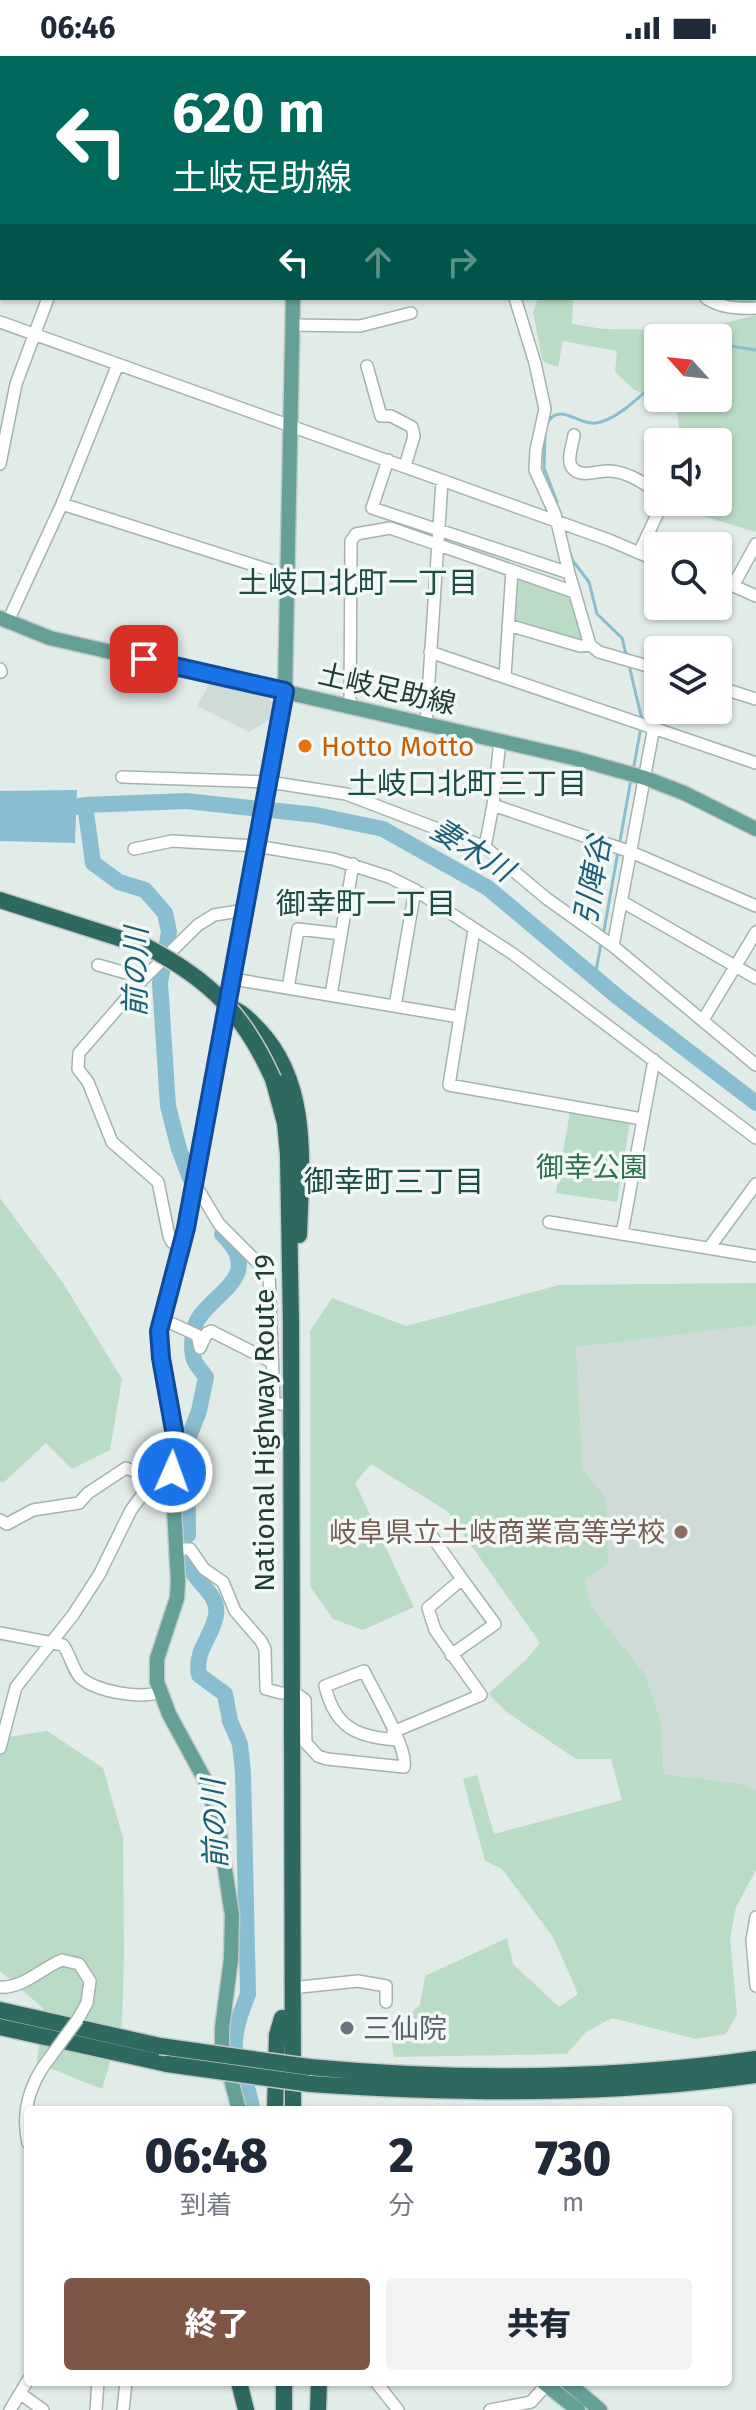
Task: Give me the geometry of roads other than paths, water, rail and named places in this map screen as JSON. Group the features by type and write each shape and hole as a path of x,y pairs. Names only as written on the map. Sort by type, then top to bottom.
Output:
{"highway":[{"name":"National Highway Route 19","path":"0,900 145,952 194,987 222,1013 244,1042 268,1081 285,1123 291,1323 282,2106"},
{"name":"National Highway Route 19","path":"0,911 145,952"},
{"path":"228,1008 238,1010 267,1039 289,1080 301,1127 298,1284 291,1323"},
{"name":"National Highway Route 19","path":"268,1081 279,1156 293,2106"},
{"path":"0,2010 160,2046 396,2089 554,2091 679,2084 756,2075"},
{"path":"275,2106 277,2035 282,2018"},
{"path":"0,2027 167,2064 310,2075 525,2076 674,2068 756,2059"},
{"path":"292,2070 298,2106"},
{"path":"240,2386 249,2410"},
{"path":"284,2386 284,2410"},
{"path":"294,2386 295,2410"},
{"path":"318,2410 319,2386"}],"main road":[{"path":"238,2106 222,2045 232,1915 223,1848 205,1780 160,1692 156,1672 157,1659 177,1598 172,1414 158,1340 182,1250 195,1184 285,691 293,300"},
{"name":"土岐足助線","path":"4,620 50,638 500,741 645,778 684,793 756,829"},
{"path":"550,2386 578,2410"},
{"path":"572,2386 600,2410"}],"street":[{"path":"0,464 16,384 47,300"},
{"path":"516,300 537,362 545,409 534,463 555,514 590,645 599,652 644,665"},
{"path":"709,300 730,307 756,308"},
{"path":"292,325 360,326 411,313"},
{"path":"0,322 405,466 644,555"},
{"path":"4,620 62,504 118,364"},
{"path":"367,366 381,416 391,416 412,427 414,436 405,466"},
{"path":"574,435 570,461 575,469 587,474 619,472 644,484"},
{"path":"388,460 372,508 569,573"},
{"path":"426,725 442,481"},
{"path":"62,504 288,576"},
{"path":"639,553 656,516"},
{"path":"350,707 351,541 356,534 390,528 574,592"},
{"path":"756,544 733,586 756,596"},
{"path":"505,676 512,570"},
{"path":"508,625 580,646 590,645"},
{"path":"430,652 756,763"},
{"path":"732,691 756,699"},
{"path":"613,946 655,724"},
{"path":"485,847 500,741"},
{"path":"122,777 268,785 346,794 485,847 546,898 613,946 756,1065"},
{"path":"493,805 631,852 756,906"},
{"path":"134,849 172,841 257,844 353,864 415,890 513,954 756,1138"},
{"path":"331,995 353,864"},
{"path":"395,1006 415,890"},
{"path":"621,901 756,978"},
{"path":"182,1250 175,1246 169,1236 158,1182 112,1142 88,1082 78,1069 79,1053 144,978 207,919 245,910"},
{"path":"288,988 298,929 341,934"},
{"path":"474,930 449,1085 642,1119"},
{"path":"703,1020 756,932"},
{"path":"98,965 144,978"},
{"path":"233,979 459,1017"},
{"path":"622,1234 654,1060"},
{"path":"195,1184 219,1224 269,1274 274,1403 281,1404"},
{"path":"709,1248 756,1184"},
{"path":"549,1222 756,1256"},
{"path":"162,1319 194,1333 200,1348 211,1331 272,1362"},
{"path":"0,1520 7,1524 33,1510 79,1503 88,1493 126,1468 154,1479"},
{"path":"0,1748 16,1687 99,1575 131,1510 154,1479 172,1472"},
{"path":"426,1528 495,1624 451,1655"},
{"path":"176,1549 190,1549 204,1569 223,1582 235,1611 265,1649 266,1689 300,1696 305,1700 306,1743 318,1756 401,1768 406,1759 395,1736 364,1671 325,1686 329,1703 340,1721 360,1734 395,1736 481,1695 435,1630 428,1608 462,1579"},
{"path":"0,1633 63,1645 72,1656 76,1672 82,1679 122,1694 145,1697 160,1692"},
{"path":"756,1917 752,1940 756,1986"},
{"path":"0,1987 10,1988 62,1960 79,1964 90,1981 87,2003 43,2067 27,2106"},
{"path":"291,1988 358,1981 386,1986 386,2002"},
{"path":"10,2410 25,2386"},
{"path":"96,2410 98,2386"},
{"path":"123,2410 126,2386"},
{"path":"246,2386 249,2410"},
{"path":"379,2386 398,2410"},
{"path":"490,2410 531,2402 544,2386"},
{"path":"21,2394 43,2410"}],"water":[{"path":"77,790 75,843 0,841 0,791"}],"waterway":[{"name":"引陣谷","path":"732,346 756,350"},
{"name":"引陣谷","path":"546,425 551,418 563,414 589,423 605,421 644,393"},
{"name":"引陣谷","path":"545,436 544,468 557,502"},
{"name":"引陣谷","path":"568,548 573,561 589,582 597,614 622,638 627,658"},
{"name":"引陣谷","path":"629,665 642,720"},
{"name":"引陣谷","path":"633,771 641,727"},
{"name":"引陣谷","path":"603,936 631,779"},
{"name":"妻木川","path":"57,810 85,805 186,801 316,815 383,829 488,888 619,998 756,1103"},
{"name":"前の川","path":"85,805 93,863 119,882 145,890 165,913 169,932 160,983 168,1106 190,1178"},
{"name":"引陣谷","path":"595,976 601,944"},
{"name":"前の川","path":"188,1535 187,1442 199,1411 206,1377 193,1358 193,1334 198,1319 233,1281 238,1271 239,1260 234,1248 222,1234"},
{"name":"前の川","path":"189,1560 194,1574 216,1607 214,1623 199,1658 199,1675 225,1694 230,1721 240,1744 248,1994 237,2028 235,2049 251,2106"}],"place":[{"name":"Hotto Motto","path":"305,746"},
{"name":"岐阜県立土岐商業高等学校","path":"681,1532"},
{"name":"三仙院","path":"347,2028"}],"district":[{"name":"土岐口北町一丁目","path":"358,583"},
{"name":"土岐口北町三丁目","path":"467,784"},
{"name":"御幸町一丁目","path":"366,904"},
{"name":"御幸町三丁目","path":"394,1182"}],"park label":[{"name":"御幸公園","path":"592,1167"}]}
